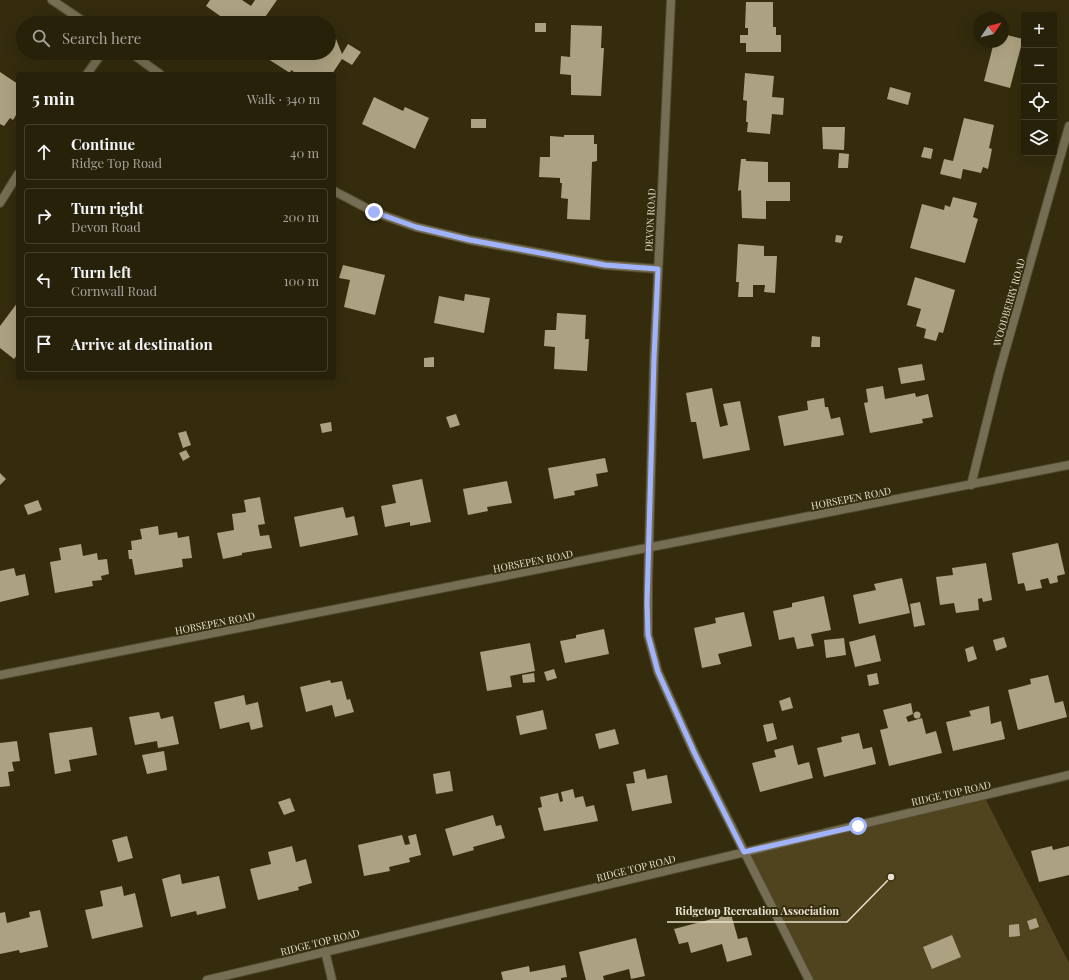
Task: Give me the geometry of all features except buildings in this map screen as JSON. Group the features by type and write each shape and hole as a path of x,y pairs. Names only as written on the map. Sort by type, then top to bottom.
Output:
{"street":[{"path":"52,0 76,16"},
{"name":"DEVON ROAD","path":"670,0 654,359 648,635 658,672 695,754 809,980"},
{"path":"88,72 97,60"},
{"path":"141,60 157,72"},
{"name":"WOODBERRY ROAD","path":"971,485 999,373 1069,126"},
{"path":"0,203 16,177"},
{"path":"336,192 374,212 416,227 478,241 605,265 658,269"},
{"name":"HORSEPEN ROAD","path":"0,675 1069,465"},
{"name":"RIDGE TOP ROAD","path":"207,980 453,920 524,906 1069,775"},
{"path":"325,952 332,980"}],"shaded area":[{"path":"984,796 1069,963 1069,980 809,980 744,852"}],"place":[{"name":"Ridgetop Recreation Association","path":"891,877"}],"route":[{"path":"374,212 416,227 470,240 605,265 658,269 647,603 648,635 658,672 695,754 744,852 858,826"}]}
